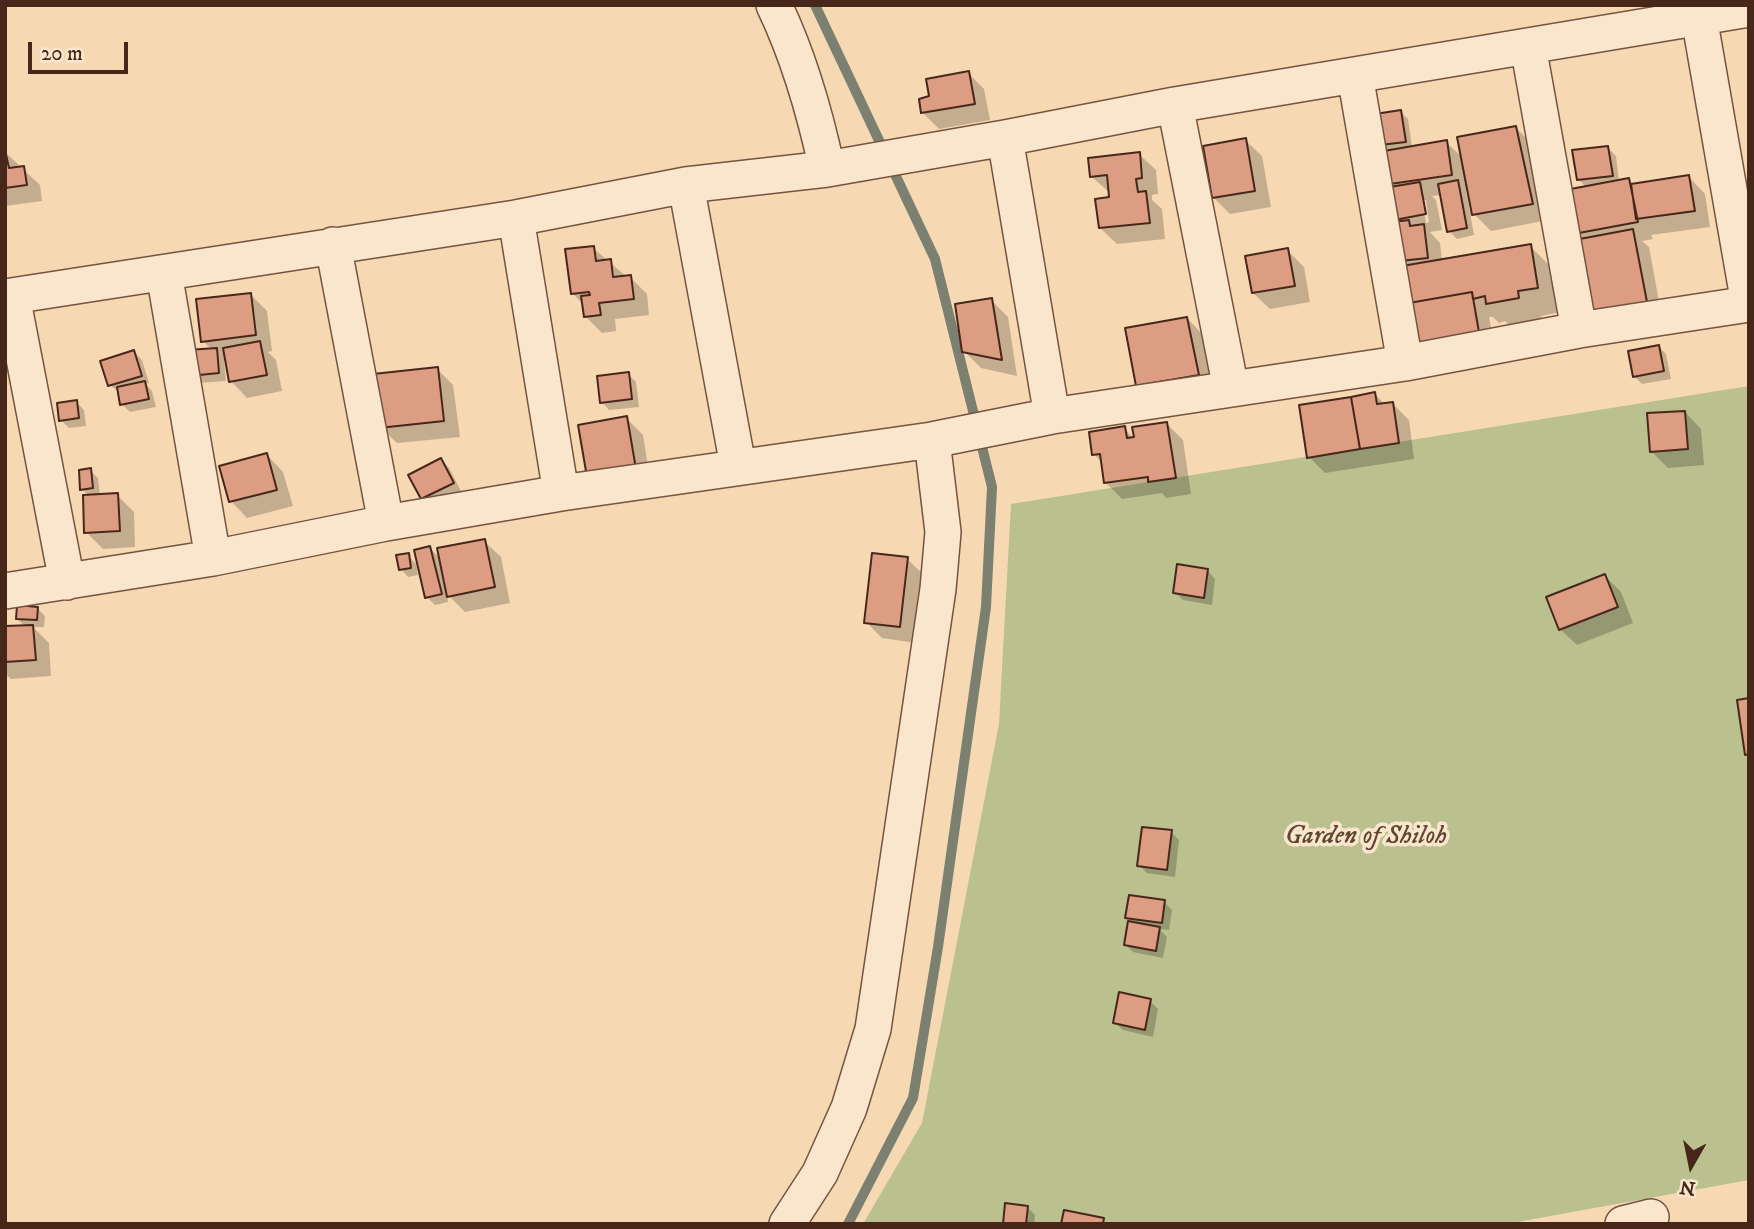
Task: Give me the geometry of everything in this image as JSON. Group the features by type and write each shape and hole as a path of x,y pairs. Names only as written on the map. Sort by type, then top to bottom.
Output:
{"street":[{"path":"774,5 787,32 813,110 827,169"},
{"path":"67,582 9,297 516,218 686,185 827,169 1005,138 1175,105 1528,46 1588,20 1699,17 1749,9"},
{"path":"5,591 213,558 386,523 561,493 932,439 1052,416 1405,363 1579,330 1749,304 1699,17"},
{"path":"1528,46 1579,330"},
{"path":"1355,75 1405,363"},
{"path":"1175,105 1231,389"},
{"path":"1005,138 1052,416"},
{"path":"686,185 738,466"},
{"path":"516,218 561,493"},
{"path":"333,245 386,523"},
{"path":"164,273 213,558"},
{"path":"787,1224 821,1173 849,1108 873,1029 938,589 943,532 932,439"}],"green space":[{"name":"Garden of Shiloh","path":"1749,386 1749,1180 1506,1224 863,1224 922,1123 999,724 1011,504"}],"building":[{"path":"969,71 975,104 921,113 919,99 929,96 926,79"},
{"path":"1401,110 1406,142 1380,145 1375,114"},
{"path":"1516,126 1533,204 1472,215 1457,137"},
{"path":"1246,138 1255,191 1212,198 1203,146"},
{"path":"1447,140 1452,175 1390,184 1384,151"},
{"path":"1608,146 1613,176 1577,180 1572,150"},
{"path":"5,150 9,168 24,166 27,185 5,188"},
{"path":"1140,152 1142,178 1136,179 1138,192 1146,191 1150,223 1099,228 1095,199 1109,197 1107,175 1090,177 1088,158"},
{"path":"1689,175 1695,211 1636,219 1631,184"},
{"path":"1629,178 1638,222 1568,235 1560,191"},
{"path":"1458,180 1467,228 1447,232 1438,184"},
{"path":"1420,182 1426,214 1384,222 1378,189"},
{"path":"1409,220 1410,226 1424,224 1428,258 1390,262 1385,223"},
{"path":"1633,229 1647,302 1582,313 1569,241"},
{"path":"1531,244 1538,288 1518,291 1519,298 1486,304 1485,296 1473,299 1472,292 1409,303 1402,266"},
{"path":"594,246 596,261 611,259 613,277 631,275 634,299 599,303 601,315 584,317 581,296 590,295 589,292 571,294 565,249"},
{"path":"1288,248 1295,286 1252,293 1245,256"},
{"path":"1472,292 1480,338 1406,350 1409,303"},
{"path":"251,293 256,335 201,342 196,299"},
{"path":"992,298 1002,360 962,352 955,304"},
{"path":"1187,317 1199,375 1136,386 1125,328"},
{"path":"260,341 267,375 229,382 223,348"},
{"path":"1659,345 1664,371 1633,377 1628,351"},
{"path":"217,348 219,373 189,376 187,350"},
{"path":"134,350 142,376 108,386 100,361"},
{"path":"438,367 444,421 379,428 373,374"},
{"path":"629,372 632,399 600,403 597,376"},
{"path":"145,381 149,399 120,405 117,387"},
{"path":"1375,392 1377,404 1393,402 1399,443 1360,449 1351,397"},
{"path":"1351,397 1360,449 1307,458 1299,405"},
{"path":"77,400 79,418 59,421 57,403"},
{"path":"1685,411 1688,449 1650,452 1647,413"},
{"path":"627,416 636,469 587,477 578,425"},
{"path":"1167,422 1176,478 1148,482 1148,477 1104,483 1100,454 1092,455 1089,432 1125,426 1127,438 1134,437 1132,427"},
{"path":"267,453 277,490 229,502 219,466"},
{"path":"441,458 454,483 421,499 408,475"},
{"path":"91,468 93,488 80,490 79,470"},
{"path":"118,493 120,531 84,533 83,495"},
{"path":"485,539 495,587 447,597 437,548"},
{"path":"430,546 442,594 425,598 414,550"},
{"path":"409,553 411,568 399,570 396,555"},
{"path":"872,553 908,557 900,627 864,623"},
{"path":"1177,564 1208,569 1204,598 1173,593"},
{"path":"1605,574 1618,607 1559,630 1546,597"},
{"path":"17,605 38,607 37,620 16,619"},
{"path":"33,625 36,660 5,662 5,626"},
{"path":"1749,698 1749,754 1745,755 1737,700"},
{"path":"1142,827 1172,830 1167,870 1137,866"},
{"path":"1129,895 1165,900 1162,923 1125,918"},
{"path":"1128,921 1160,927 1156,951 1124,945"},
{"path":"1119,992 1151,999 1145,1030 1113,1023"},
{"path":"1005,1203 1028,1206 1026,1224 1003,1224"},
{"path":"1064,1210 1104,1218 1103,1224 1061,1224"}],"waterway":[{"path":"815,5 935,259 992,487 986,607 938,947 913,1098 848,1224"}]}
